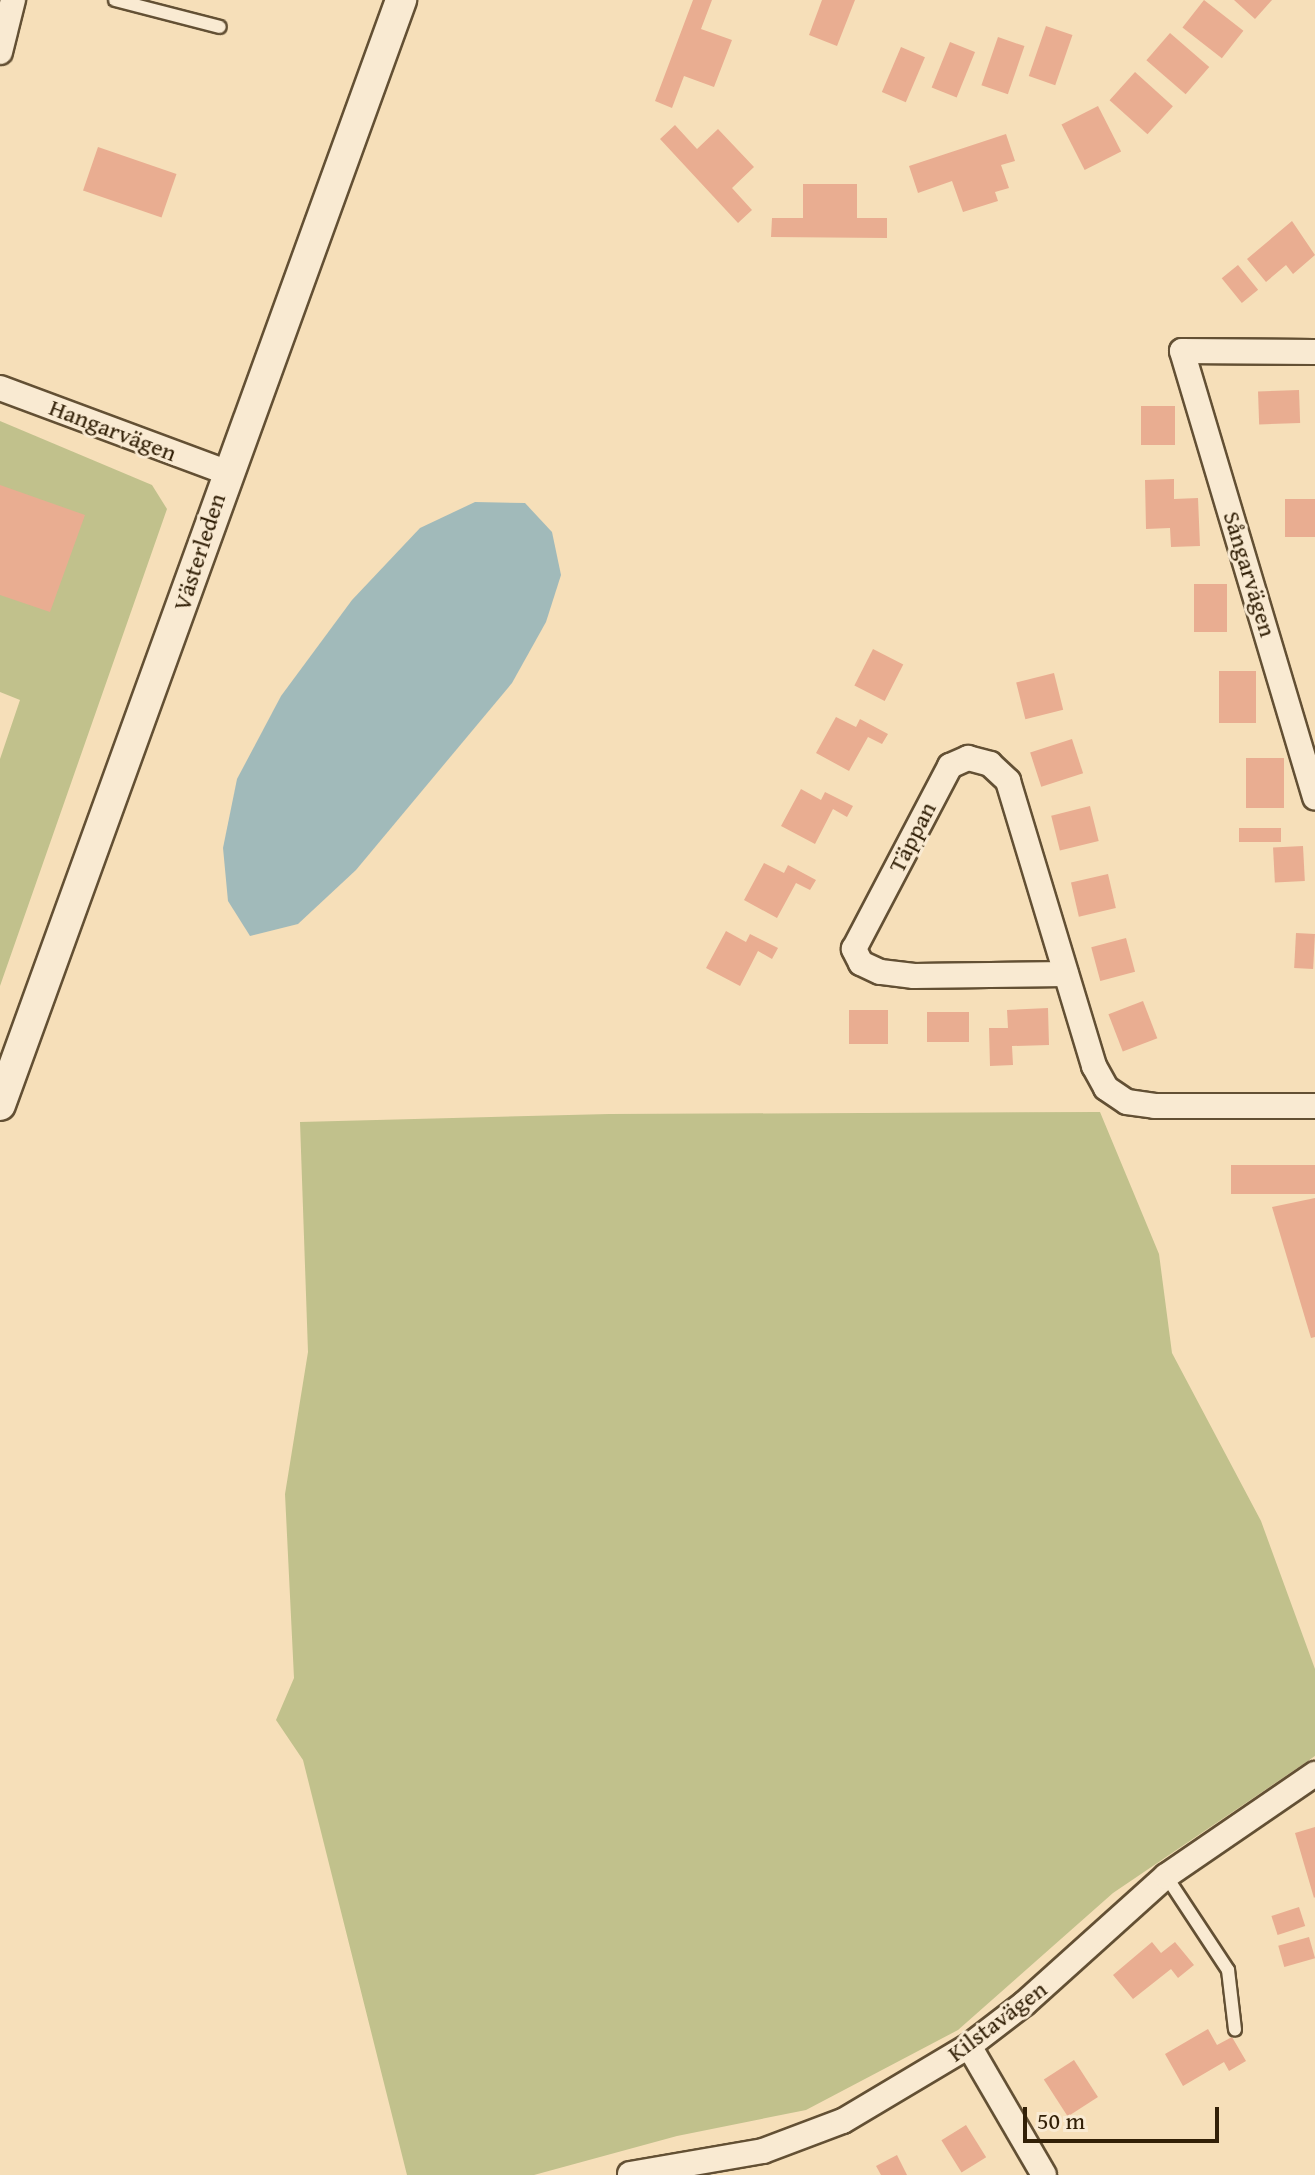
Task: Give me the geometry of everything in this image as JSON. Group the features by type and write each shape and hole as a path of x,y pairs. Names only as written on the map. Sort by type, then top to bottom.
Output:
{"street":[{"path":"0,52 13,0"},
{"name":"Västerleden","path":"0,1105 158,676 226,472 401,0"},
{"name":"Sångarvägen","path":"1315,352 1182,351 1315,798"},
{"name":"Hangarvägen","path":"0,388 226,472"},
{"name":"Täppan","path":"968,758 990,764 1008,781 1066,974 914,976 880,972 861,963 854,949 950,766 968,758"},
{"path":"1066,974 1094,1066 1106,1088 1127,1102 1315,1106"},
{"name":"Kilstavägen","path":"630,2174 725,2159 803,2139 843,2121 969,2046 1025,2003 1166,1876 1315,1774"},
{"path":"969,2046 1044,2175"}],"lane":[{"path":"115,0 220,27"},
{"path":"1166,1876 1228,1970 1235,2030"}],"green space":[{"path":"0,421 152,485 167,509 0,986 0,759 20,700 0,692"},
{"path":"1100,1112 1159,1254 1172,1353 1261,1521 1315,1669 1315,1756 1113,1893 958,2030 806,2110 677,2136 534,2175 407,2175 303,1760 276,1720 294,1678 285,1494 308,1352 300,1122 609,1114"}],"water":[{"path":"475,502 525,503 552,532 561,575 546,622 512,683 356,870 298,924 250,936 228,901 223,848 237,779 281,696 352,600 420,528"}],"building":[{"path":"693,0 712,0 701,29 732,40 714,87 684,76 672,108 655,101"},
{"path":"822,0 855,0 837,46 809,35"},
{"path":"1204,0 1243,31 1222,58 1182,28"},
{"path":"1234,0 1272,0 1255,19"},
{"path":"1046,26 1072,35 1055,85 1029,76"},
{"path":"1170,33 1209,67 1186,94 1146,60"},
{"path":"998,37 1024,46 1008,94 981,85"},
{"path":"950,42 975,52 957,98 932,87"},
{"path":"901,47 925,57 906,102 882,92"},
{"path":"1135,72 1173,106 1147,134 1110,100"},
{"path":"1098,106 1121,151 1085,170 1061,125"},
{"path":"675,125 697,149 718,129 754,167 732,188 752,210 738,223 660,139"},
{"path":"1006,134 1015,161 1001,165 1009,188 995,192 998,201 963,212 952,181 918,193 909,166"},
{"path":"98,147 176,174 162,218 83,190"},
{"path":"803,184 857,184 857,218 887,218 887,238 771,237 772,218 803,218"},
{"path":"1292,221 1315,255 1293,274 1286,265 1266,282 1247,259"},
{"path":"1238,265 1258,290 1242,303 1222,278"},
{"path":"1299,390 1300,423 1259,424 1258,391"},
{"path":"1141,406 1175,406 1175,445 1141,445"},
{"path":"1174,479 1174,499 1198,498 1200,546 1171,547 1170,528 1146,529 1145,480"},
{"path":"0,485 85,515 50,612 0,595"},
{"path":"1285,499 1315,499 1315,537 1285,537"},
{"path":"1194,584 1227,584 1227,632 1194,632"},
{"path":"873,649 903,664 885,701 854,686"},
{"path":"1219,671 1256,671 1256,723 1219,723"},
{"path":"1054,673 1063,710 1025,719 1016,682"},
{"path":"836,717 856,727 860,719 888,734 882,744 868,737 849,771 816,753"},
{"path":"1072,739 1083,773 1041,787 1030,753"},
{"path":"1246,758 1284,758 1284,808 1246,808"},
{"path":"801,789 821,800 825,792 853,806 847,817 833,809 815,844 781,826"},
{"path":"1090,806 1099,841 1060,851 1051,816"},
{"path":"1239,828 1281,828 1281,842 1239,842"},
{"path":"1303,846 1305,881 1275,883 1273,848"},
{"path":"764,863 784,873 788,865 816,880 810,890 796,883 777,918 744,900"},
{"path":"1108,874 1116,908 1079,917 1071,883"},
{"path":"726,931 746,942 750,934 778,948 772,959 758,951 740,986 706,968"},
{"path":"1296,933 1315,934 1313,969 1294,968"},
{"path":"1126,938 1135,972 1100,981 1091,947"},
{"path":"1143,1001 1157,1038 1123,1052 1108,1014"},
{"path":"1048,1008 1049,1045 1012,1046 1013,1065 990,1066 989,1028 1008,1028 1007,1010"},
{"path":"849,1010 888,1010 888,1044 849,1044"},
{"path":"927,1012 969,1012 969,1042 927,1042"},
{"path":"1231,1165 1315,1165 1315,1194 1231,1194"},
{"path":"1315,1198 1315,1337 1311,1338 1272,1207"},
{"path":"1315,1827 1315,1897 1314,1898 1295,1833"},
{"path":"1299,1907 1305,1926 1278,1935 1271,1916"},
{"path":"1309,1937 1315,1958 1284,1967 1278,1946"},
{"path":"1152,1942 1161,1953 1175,1942 1194,1965 1178,1978 1171,1969 1133,1999 1113,1975"},
{"path":"1208,2029 1217,2045 1232,2037 1246,2061 1229,2071 1224,2062 1183,2086 1165,2054"},
{"path":"1074,2060 1098,2097 1068,2117 1044,2080"},
{"path":"966,2125 986,2157 962,2173 941,2140"},
{"path":"897,2155 907,2175 881,2175 876,2166"}]}
